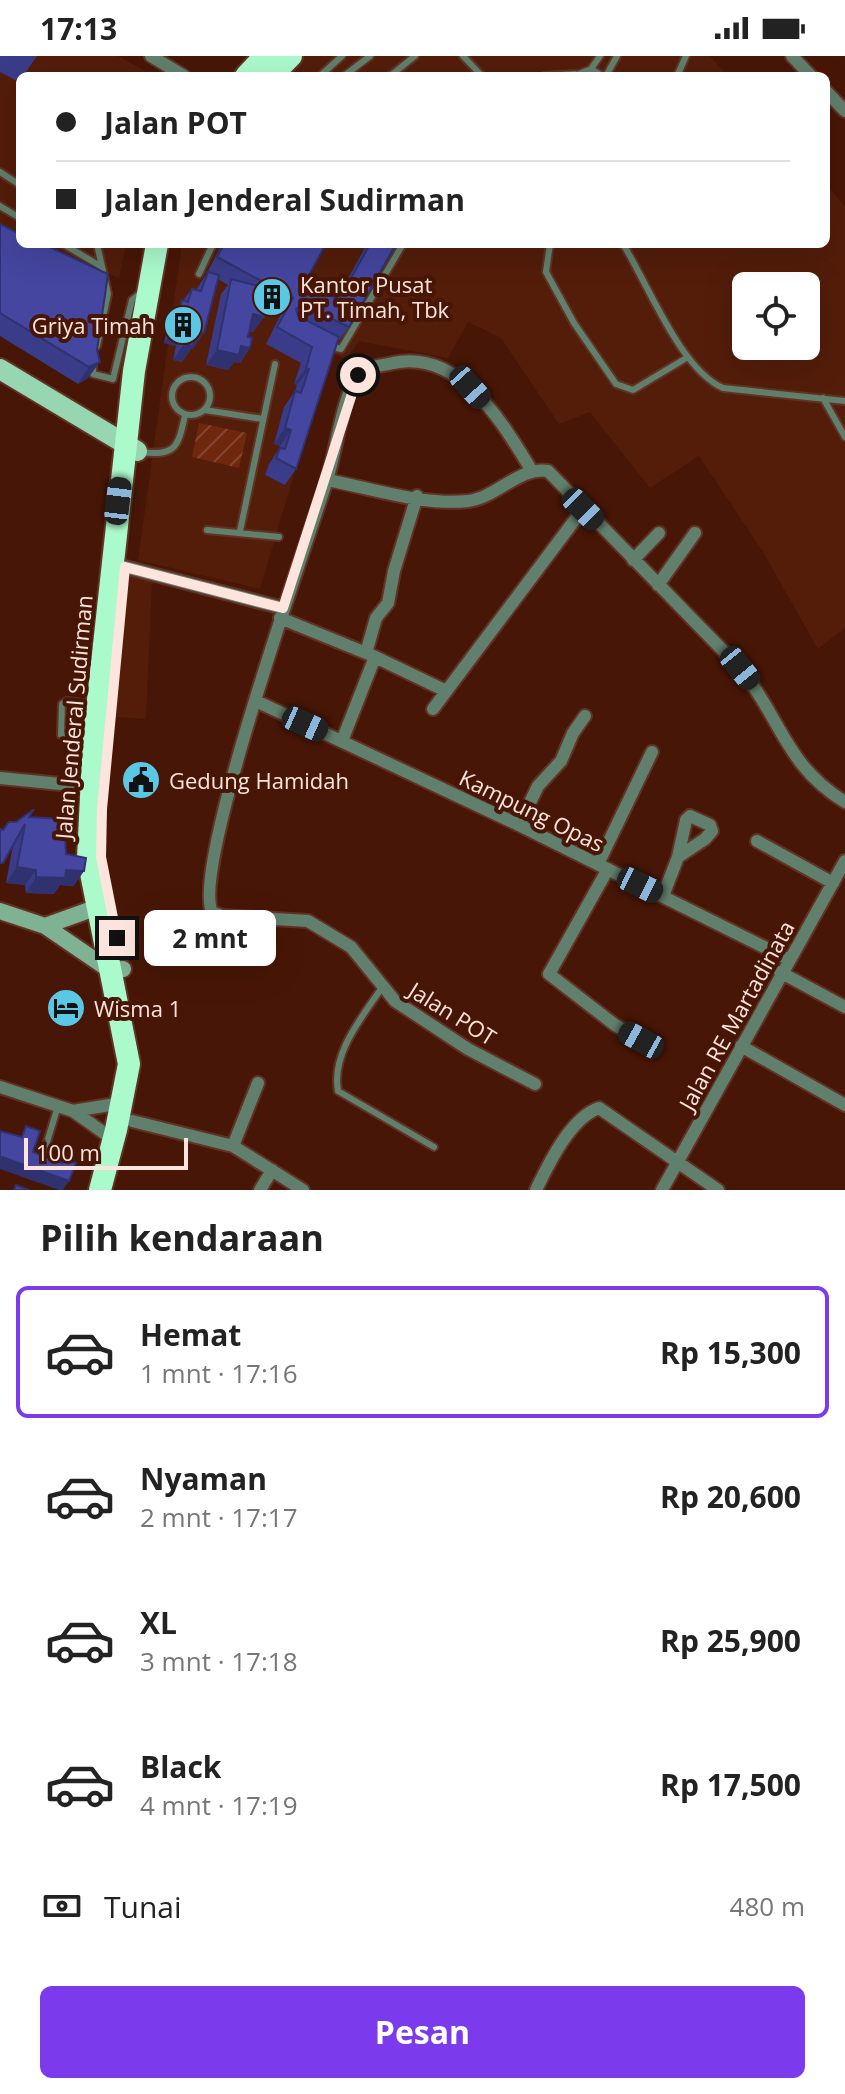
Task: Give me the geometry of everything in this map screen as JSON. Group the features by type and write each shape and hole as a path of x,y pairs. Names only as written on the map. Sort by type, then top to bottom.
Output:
{"highway":[{"path":"250,72 265,56"},
{"path":"275,72 291,56"},
{"name":"Jalan Jenderal Sudirman","path":"117,970 95,908 88,858 148,289 156,248"},
{"name":"Jalan Jenderal Sudirman","path":"112,1190 127,1112 129,1064 101,857 94,736 104,706 125,567 131,448 169,248"},
{"name":"Jalan Jenderal Sudirman","path":"100,1190 114,1140 127,1112"}],"main road":[{"path":"0,369 131,448"},
{"path":"45,926 95,908"},
{"path":"0,911 45,926 117,970"}],"street":[{"path":"151,56 177,72"},
{"path":"792,56 807,72"},
{"path":"845,89 830,96 845,111"},
{"name":"Jalan POT","path":"532,471 502,422 470,387 436,368 399,362 365,369 354,379 327,480 256,701 217,840 208,896 210,909 222,916 308,921 351,947 395,1001 468,1049 535,1084"},
{"path":"327,480 443,502 479,499 532,471 548,471 752,682 803,769 819,786 845,802"},
{"path":"342,741 370,655 376,618 388,603 394,571 417,496"},
{"path":"433,709 444,690 481,648 583,509"},
{"path":"633,560 659,533"},
{"path":"658,585 695,533"},
{"path":"125,567 282,613 444,690"},
{"name":"Kampung Opas","path":"256,701 519,825 788,959"},
{"path":"519,825 538,786 561,761 573,733 585,716"},
{"path":"641,1040 615,1025 550,975 603,866 652,752"},
{"path":"0,778 95,793"},
{"path":"757,841 833,883"},
{"path":"663,896 678,857"},
{"name":"Jalan RE Martadinata","path":"662,1190 780,972 845,861"},
{"path":"780,972 845,1007"},
{"path":"741,1046 845,1105"},
{"path":"233,1146 258,1083"},
{"path":"0,1087 73,1111 114,1140"},
{"path":"536,1190 564,1141 590,1112 599,1108 615,1116 718,1190"},
{"path":"73,1111 127,1112 233,1146 303,1190"},
{"path":"260,1190 272,1170"}],"lane":[{"path":"324,72 342,56"},
{"path":"349,72 370,56"},
{"path":"395,72 415,56"},
{"path":"463,56 478,72"},
{"path":"583,72 591,69 600,56"},
{"path":"591,69 597,72"},
{"path":"70,248 102,267"},
{"path":"98,248 108,294 92,367 98,378 113,379 132,300 148,289"},
{"path":"199,274 211,248"},
{"path":"318,341 341,349 401,248"},
{"path":"549,248 546,272 574,323 616,384 633,390 688,357"},
{"path":"625,248 688,357 708,380 723,388 845,401"},
{"path":"240,531 275,364"},
{"path":"185,415 174,406 172,393 186,378 200,379 209,390 205,410"},
{"path":"823,398 845,437"},
{"path":"185,415 205,410 263,419"},
{"path":"131,448 169,452 180,442 185,415"},
{"path":"207,530 279,537"},
{"path":"94,736 61,735 62,704 67,701 104,706"},
{"path":"383,986 344,1049 336,1081 338,1091 434,1147"},
{"path":"44,1152 58,1106"}],"shaded area":[{"path":"0,56 118,56 148,72 16,72 16,247 0,239"},
{"path":"304,56 710,56 724,72 286,72"},
{"path":"830,189 845,206 845,628 818,649 763,552 699,456 650,488 590,412 559,424 501,338 468,322 448,358 359,341 347,359 330,353 260,589 138,560 181,248 830,248"},
{"path":"18,248 125,248 119,278 89,265 80,278"},
{"path":"199,423 247,433 239,468 192,457"},
{"path":"120,570 152,579 146,719 115,717"}],"building":[{"path":"0,224 16,232 16,248 52,248 108,274 97,350 100,362 89,367 0,313"},
{"path":"222,248 324,248 305,282 339,300 368,248 394,248 349,327 303,305 296,309 298,316 339,337 296,469 276,458 280,448 285,449 291,430 285,428 295,391 301,393 309,369 306,368 312,347 277,327 293,298 217,257"},
{"path":"208,272 219,275 204,333 197,331 193,346 184,344 188,330 175,327 182,300 188,302 192,289 201,291"},
{"path":"231,279 270,289 264,317 253,314 248,337 252,338 250,348 241,346 239,355 217,350"},
{"path":"34,809 29,817 64,819 66,854 86,858 84,871 66,870 65,878 36,877 36,870 17,867 25,824 3,863 0,863 0,829"},
{"path":"26,1126 40,1131 33,1152 62,1163 64,1159 76,1163 69,1181 2,1157 0,1164 0,1131 22,1137"}],"place":[{"name":"Kantor Pusat PT. Timah, Tbk","path":"272,297"},
{"name":"Griya Timah","path":"183,325"},
{"name":"Gedung Hamidah","path":"141,780"},
{"name":"Wisma 1","path":"66,1008"}],"route":[{"path":"117,938 101,857 102,809 125,567 283,608 327,480 354,379 358,375"}]}
